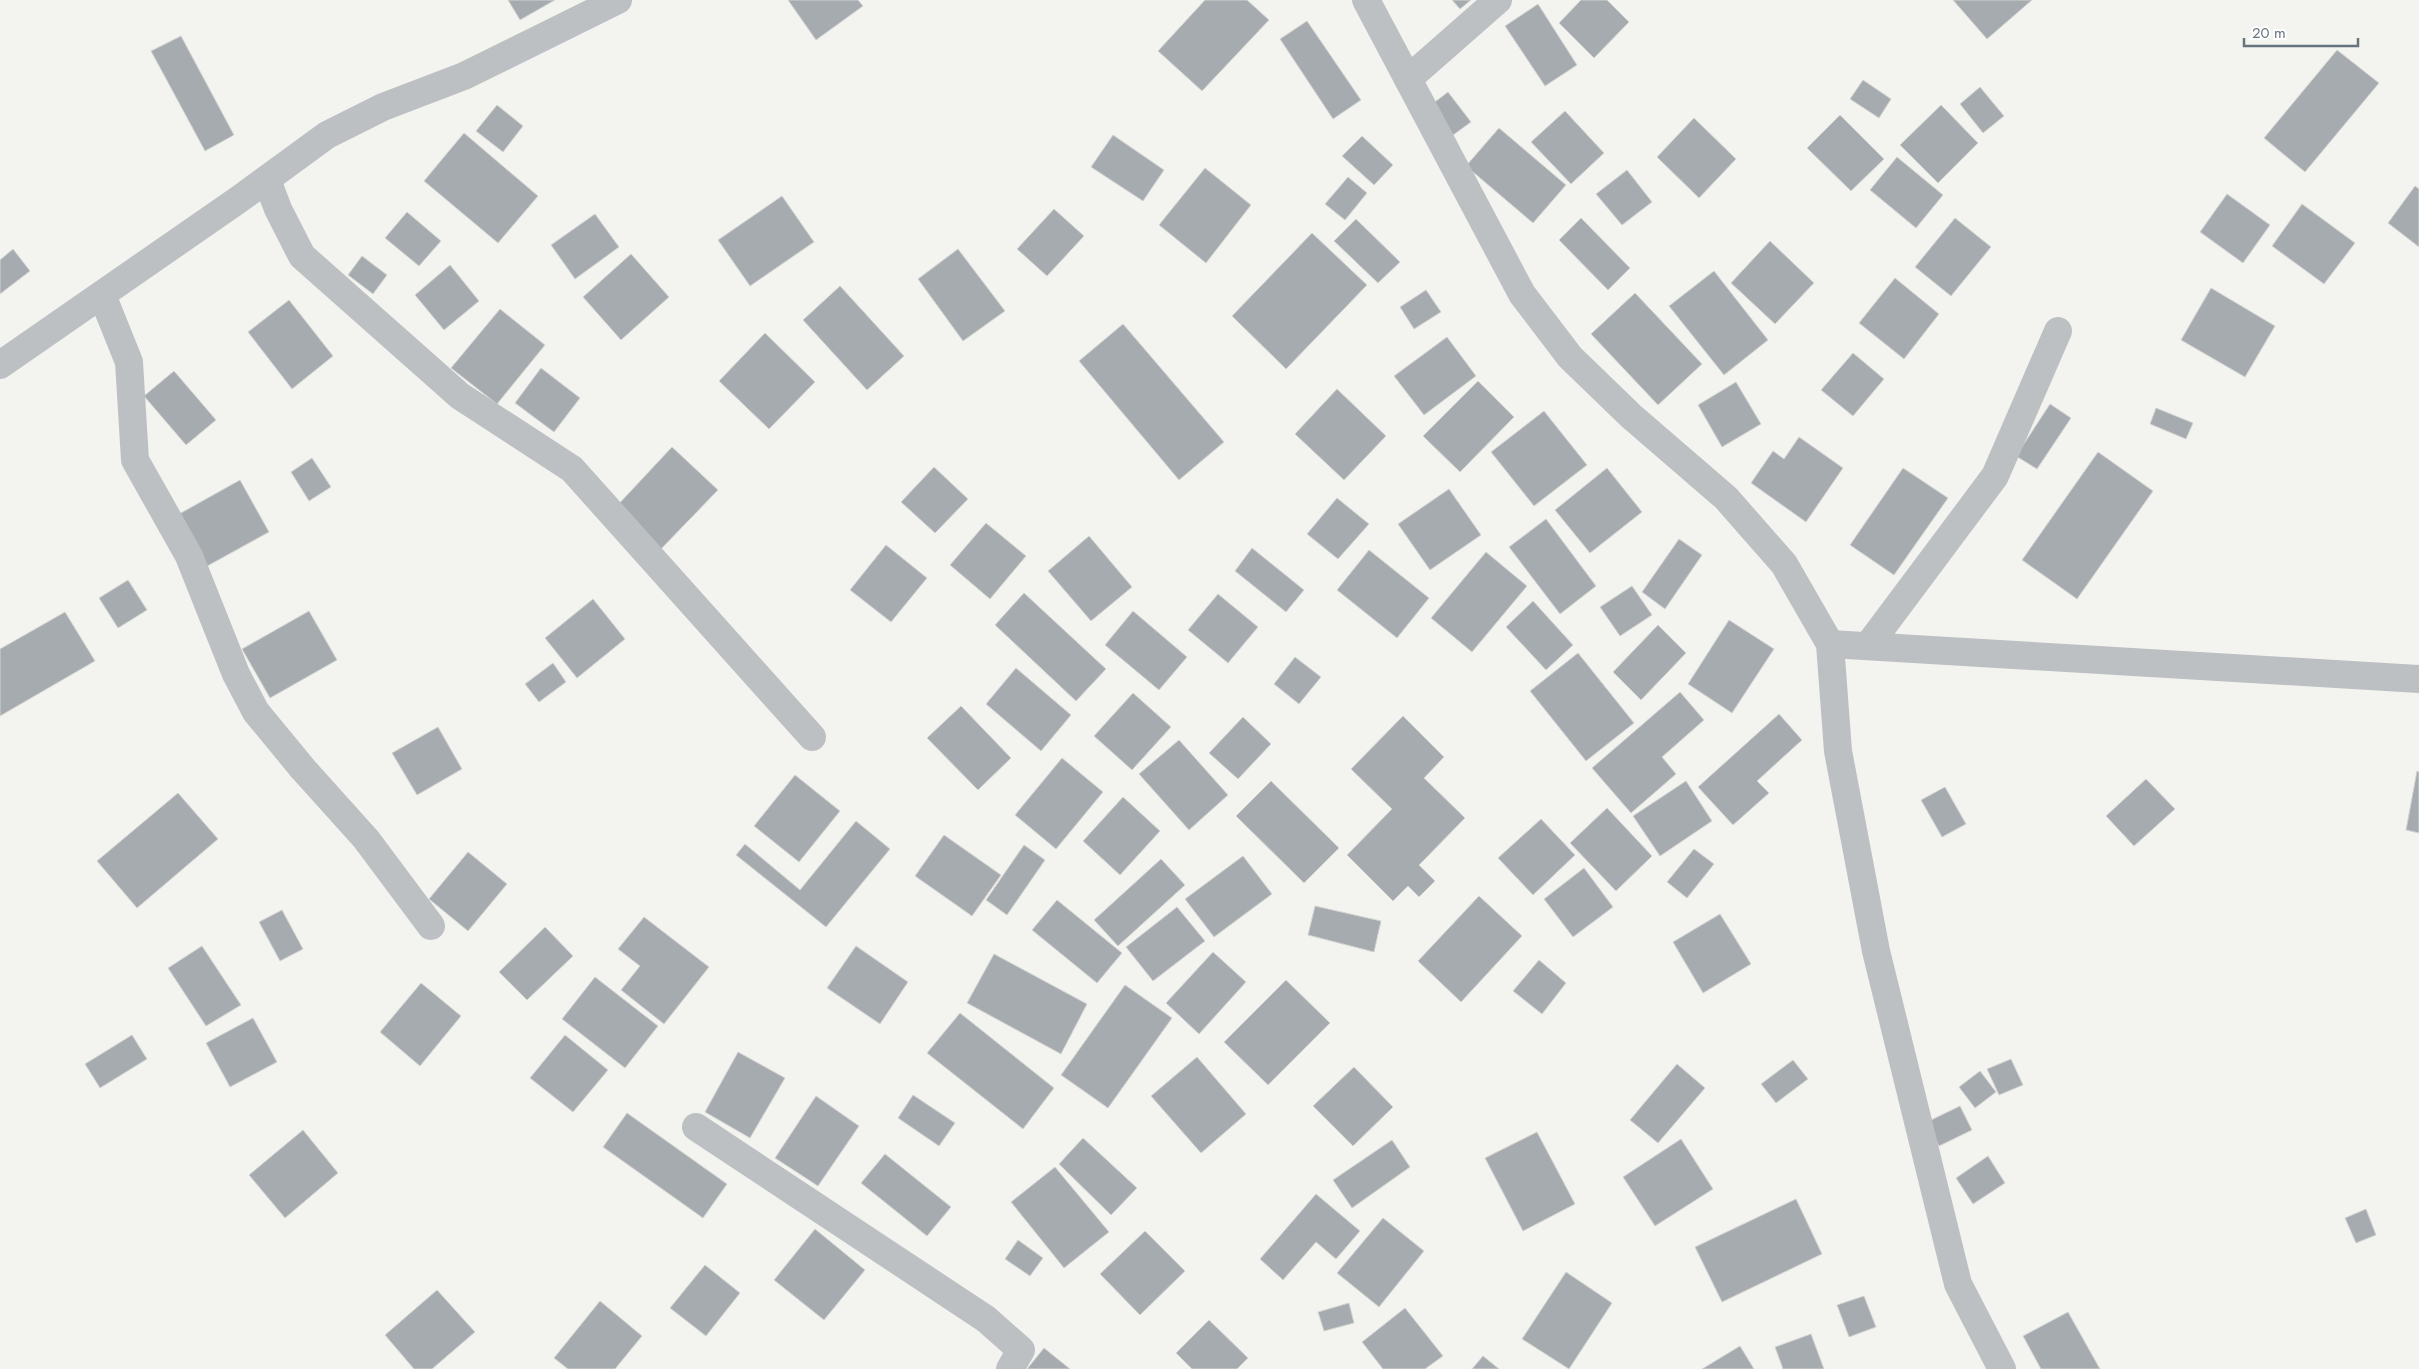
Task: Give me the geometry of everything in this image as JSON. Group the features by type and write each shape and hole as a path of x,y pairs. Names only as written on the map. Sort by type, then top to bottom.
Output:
{"street":[{"path":"0,365 267,180 327,135 383,107 464,76 618,0"},
{"path":"1366,0 1522,294 1570,357 1631,416 1726,498 1784,564 1830,644 1838,751 1876,951 1958,1284 2002,1369"},
{"path":"1408,79 1498,0"},
{"path":"267,180 278,209 302,256 460,396 572,469 812,737"},
{"path":"238,200 278,209"},
{"path":"102,295 129,362 135,460 189,556 244,690 256,712 303,769 366,839 430,926"},
{"path":"1868,646 1996,476 2058,331"},
{"path":"1830,644 2419,679"},
{"path":"696,1127 986,1319 1021,1350 1010,1369"}],"building":[{"path":"508,0 555,0 520,20"},
{"path":"788,0 858,0 863,6 816,40"},
{"path":"1205,0 1247,0 1269,20 1202,91 1158,51"},
{"path":"1452,0 1471,0 1460,9"},
{"path":"1581,0 1607,0 1629,22 1594,58 1559,23"},
{"path":"1953,0 2032,0 1987,39"},
{"path":"1538,4 1577,65 1545,86 1505,26"},
{"path":"1307,21 1361,100 1333,119 1280,39"},
{"path":"181,36 234,135 205,151 151,51"},
{"path":"2337,50 2379,83 2305,172 2264,138"},
{"path":"1863,80 1891,99 1879,118 1850,99"},
{"path":"1980,87 2004,116 1983,133 1960,104"},
{"path":"1448,92 1471,122 1449,138 1427,108"},
{"path":"497,105 523,126 503,152 476,131"},
{"path":"1941,105 1978,143 1938,183 1900,145"},
{"path":"1565,111 1604,153 1571,184 1531,142"},
{"path":"1840,115 1884,159 1851,191 1807,148"},
{"path":"1694,118 1736,159 1699,198 1657,157"},
{"path":"1499,128 1566,185 1533,223 1466,166"},
{"path":"464,133 538,196 498,243 424,181"},
{"path":"1113,135 1164,170 1143,201 1091,167"},
{"path":"1362,136 1393,165 1374,185 1342,156"},
{"path":"1897,157 1943,195 1916,228 1870,190"},
{"path":"1205,168 1251,205 1206,263 1159,225"},
{"path":"1627,170 1652,202 1622,225 1596,194"},
{"path":"1348,177 1367,193 1345,220 1325,204"},
{"path":"2415,186 2419,189 2419,247 2388,223"},
{"path":"2227,194 2270,225 2243,263 2200,232"},
{"path":"782,196 814,242 750,286 718,240"},
{"path":"2302,204 2355,243 2324,284 2272,246"},
{"path":"1054,209 1084,236 1047,276 1017,249"},
{"path":"407,212 441,241 419,266 385,238"},
{"path":"595,214 619,247 575,279 551,245"},
{"path":"1581,218 1630,268 1608,290 1559,240"},
{"path":"1955,218 1991,247 1951,296 1915,267"},
{"path":"1356,219 1400,262 1378,283 1334,241"},
{"path":"1312,233 1367,285 1286,369 1232,316"},
{"path":"1770,241 1814,283 1775,324 1731,283"},
{"path":"13,249 30,271 0,294 0,260"},
{"path":"958,249 1005,311 963,341 918,279"},
{"path":"631,254 669,297 621,340 583,297"},
{"path":"362,256 387,275 373,294 348,275"},
{"path":"450,265 479,301 444,330 415,295"},
{"path":"1714,271 1768,340 1724,375 1669,306"},
{"path":"1895,278 1939,314 1904,359 1859,323"},
{"path":"840,286 904,356 867,390 803,320"},
{"path":"2211,288 2275,326 2245,377 2181,340"},
{"path":"1426,290 1441,312 1414,329 1400,307"},
{"path":"1635,293 1702,364 1658,405 1591,334"},
{"path":"289,300 333,356 292,389 248,332"},
{"path":"500,309 545,345 497,404 451,368"},
{"path":"1123,324 1224,442 1179,480 1079,361"},
{"path":"765,333 815,382 769,429 719,381"},
{"path":"1447,337 1476,376 1424,415 1394,376"},
{"path":"1853,353 1884,379 1853,416 1821,390"},
{"path":"541,368 580,398 554,432 515,403"},
{"path":"174,371 216,420 186,445 144,396"},
{"path":"1478,381 1514,417 1460,472 1423,436"},
{"path":"1736,382 1761,424 1722,447 1698,405"},
{"path":"1337,389 1386,436 1344,480 1295,434"},
{"path":"2050,404 2071,418 2037,469 2016,456"},
{"path":"2156,408 2193,423 2186,439 2150,424"},
{"path":"1544,411 1587,465 1534,506 1491,452"},
{"path":"1799,437 1843,468 1806,522 1751,483 1773,451 1784,459"},
{"path":"672,447 718,490 660,550 615,508"},
{"path":"2098,452 2153,491 2077,599 2022,560"},
{"path":"312,458 331,487 309,501 291,472"},
{"path":"934,467 968,499 935,533 901,502"},
{"path":"1607,468 1642,512 1590,553 1555,510"},
{"path":"1903,468 1948,498 1894,575 1850,545"},
{"path":"240,480 269,532 200,570 172,518"},
{"path":"1449,489 1481,535 1430,570 1398,524"},
{"path":"1337,498 1369,524 1338,559 1307,534"},
{"path":"1546,519 1596,586 1560,614 1509,547"},
{"path":"986,523 1026,556 990,599 950,565"},
{"path":"1089,536 1132,587 1091,621 1048,571"},
{"path":"1679,539 1702,555 1665,609 1642,592"},
{"path":"886,545 927,578 891,622 850,590"},
{"path":"1252,548 1304,590 1286,612 1235,571"},
{"path":"1369,550 1429,598 1397,638 1337,590"},
{"path":"1486,552 1527,586 1472,652 1431,618"},
{"path":"128,580 147,610 118,628 99,598"},
{"path":"1632,586 1652,615 1620,636 1600,607"},
{"path":"1024,593 1106,669 1076,701 995,625"},
{"path":"1218,594 1258,627 1228,663 1188,630"},
{"path":"593,599 625,639 577,678 545,638"},
{"path":"1533,601 1573,645 1546,670 1506,627"},
{"path":"309,611 337,660 270,698 242,649"},
{"path":"1133,611 1187,657 1159,690 1105,645"},
{"path":"65,612 95,661 0,716 0,649"},
{"path":"1729,620 1774,649 1732,713 1688,684"},
{"path":"1658,625 1686,653 1641,700 1613,672"},
{"path":"1578,653 1634,723 1586,761 1530,691"},
{"path":"1295,657 1321,677 1299,704 1274,684"},
{"path":"553,663 566,682 539,702 525,684"},
{"path":"1016,668 1071,715 1041,751 986,704"},
{"path":"1680,692 1704,720 1662,757 1676,774 1631,813 1592,768"},
{"path":"1133,693 1171,727 1132,770 1094,736"},
{"path":"961,706 1011,758 978,790 927,738"},
{"path":"1779,714 1802,740 1757,781 1769,793 1733,825 1698,787"},
{"path":"1403,716 1444,757 1424,778 1465,818 1419,865 1435,881 1419,897 1408,886 1393,901 1347,855 1392,809 1351,769"},
{"path":"1243,717 1271,744 1238,779 1209,753"},
{"path":"438,727 462,769 417,795 392,753"},
{"path":"1179,740 1228,795 1189,830 1139,774"},
{"path":"1062,758 1103,792 1056,849 1015,815"},
{"path":"2417,771 2419,772 2419,833 2406,830"},
{"path":"795,775 840,811 799,862 754,826"},
{"path":"2146,779 2175,809 2134,846 2106,816"},
{"path":"1271,781 1339,848 1304,883 1236,816"},
{"path":"1686,781 1712,821 1660,856 1633,816"},
{"path":"1945,787 1966,824 1942,837 1921,800"},
{"path":"178,793 218,839 137,908 97,861"},
{"path":"1123,797 1160,831 1120,875 1083,841"},
{"path":"1607,808 1652,856 1616,891 1570,843"},
{"path":"1541,819 1575,855 1533,895 1498,858"},
{"path":"856,821 890,849 826,927 736,855 745,844 800,890"},
{"path":"944,835 1001,875 972,916 915,876"},
{"path":"1024,845 1045,860 1007,915 986,900"},
{"path":"1694,849 1714,864 1687,898 1667,882"},
{"path":"468,852 507,884 468,931 429,899"},
{"path":"1243,856 1272,894 1214,937 1185,899"},
{"path":"1161,859 1185,885 1118,946 1094,920"},
{"path":"1584,868 1613,907 1573,937 1544,899"},
{"path":"1479,896 1522,936 1461,1002 1418,961"},
{"path":"1057,900 1122,953 1097,983 1032,930"},
{"path":"1315,906 1381,921 1374,952 1308,935"},
{"path":"1177,907 1205,941 1153,981 1126,947"},
{"path":"282,910 303,949 280,961 259,922"},
{"path":"1720,914 1751,964 1703,993 1673,942"},
{"path":"644,917 709,967 664,1024 621,990 640,966 618,949"},
{"path":"545,927 573,956 527,1000 499,972"},
{"path":"202,946 241,1005 206,1026 168,968"},
{"path":"856,946 908,982 880,1024 827,988"},
{"path":"1213,952 1246,982 1199,1034 1166,1003"},
{"path":"994,954 1087,1004 1061,1054 967,1003"},
{"path":"1539,960 1566,983 1542,1014 1513,991"},
{"path":"595,977 658,1026 625,1068 562,1019"},
{"path":"1286,980 1330,1023 1268,1085 1224,1042"},
{"path":"421,983 461,1016 420,1066 380,1032"},
{"path":"1125,985 1172,1018 1108,1108 1061,1075"},
{"path":"960,1013 1054,1088 1023,1129 927,1053"},
{"path":"253,1018 277,1062 230,1087 206,1043"},
{"path":"132,1035 147,1059 100,1088 85,1064"},
{"path":"565,1035 608,1070 573,1112 530,1078"},
{"path":"738,1052 785,1078 750,1138 705,1112"},
{"path":"1197,1057 1246,1114 1201,1153 1151,1096"},
{"path":"2011,1059 2023,1085 1999,1095 1987,1069"},
{"path":"1793,1060 1808,1079 1776,1103 1761,1084"},
{"path":"1677,1064 1705,1088 1658,1143 1630,1120"},
{"path":"1354,1067 1393,1107 1353,1146 1313,1106"},
{"path":"1980,1071 1996,1092 1975,1108 1959,1087"},
{"path":"913,1095 955,1123 939,1146 898,1118"},
{"path":"816,1096 859,1126 818,1186 775,1158"},
{"path":"1960,1106 1972,1130 1939,1146 1927,1122"},
{"path":"627,1113 727,1184 703,1218 603,1147"},
{"path":"303,1130 338,1173 285,1218 249,1175"},
{"path":"1537,1132 1575,1204 1523,1231 1485,1158"},
{"path":"1083,1138 1137,1188 1111,1215 1059,1164"},
{"path":"1681,1139 1713,1189 1655,1226 1623,1177"},
{"path":"1392,1140 1410,1167 1352,1208 1333,1180"},
{"path":"885,1154 951,1207 927,1236 861,1183"},
{"path":"1988,1156 2005,1183 1973,1204 1956,1178"},
{"path":"1055,1167 1109,1232 1064,1268 1011,1202"},
{"path":"1316,1194 1360,1231 1336,1259 1316,1242 1283,1280 1260,1259"},
{"path":"1796,1199 1822,1254 1722,1302 1695,1247"},
{"path":"2366,1209 2376,1235 2356,1243 2345,1218"},
{"path":"1383,1218 1424,1251 1379,1307 1337,1273"},
{"path":"815,1229 865,1270 824,1320 774,1280"},
{"path":"1145,1231 1185,1271 1140,1315 1100,1274"},
{"path":"1018,1240 1043,1258 1030,1276 1005,1259"},
{"path":"705,1265 740,1293 706,1336 670,1308"},
{"path":"1566,1272 1612,1303 1569,1369 1522,1339"},
{"path":"437,1290 475,1332 432,1369 414,1369 385,1335"},
{"path":"1864,1296 1876,1327 1849,1337 1837,1305"},
{"path":"600,1301 642,1336 615,1369 568,1369 554,1358"},
{"path":"1349,1303 1354,1323 1324,1331 1318,1312"},
{"path":"1405,1308 1443,1356 1425,1369 1383,1369 1362,1342"},
{"path":"2068,1312 2100,1369 2041,1369 2023,1336"},
{"path":"1209,1320 1248,1358 1237,1369 1192,1369 1176,1353"},
{"path":"1811,1334 1824,1369 1783,1369 1775,1347"},
{"path":"1740,1346 1754,1369 1702,1369"},
{"path":"1044,1348 1070,1369 1027,1369"},
{"path":"1483,1356 1499,1369 1472,1369"}]}
